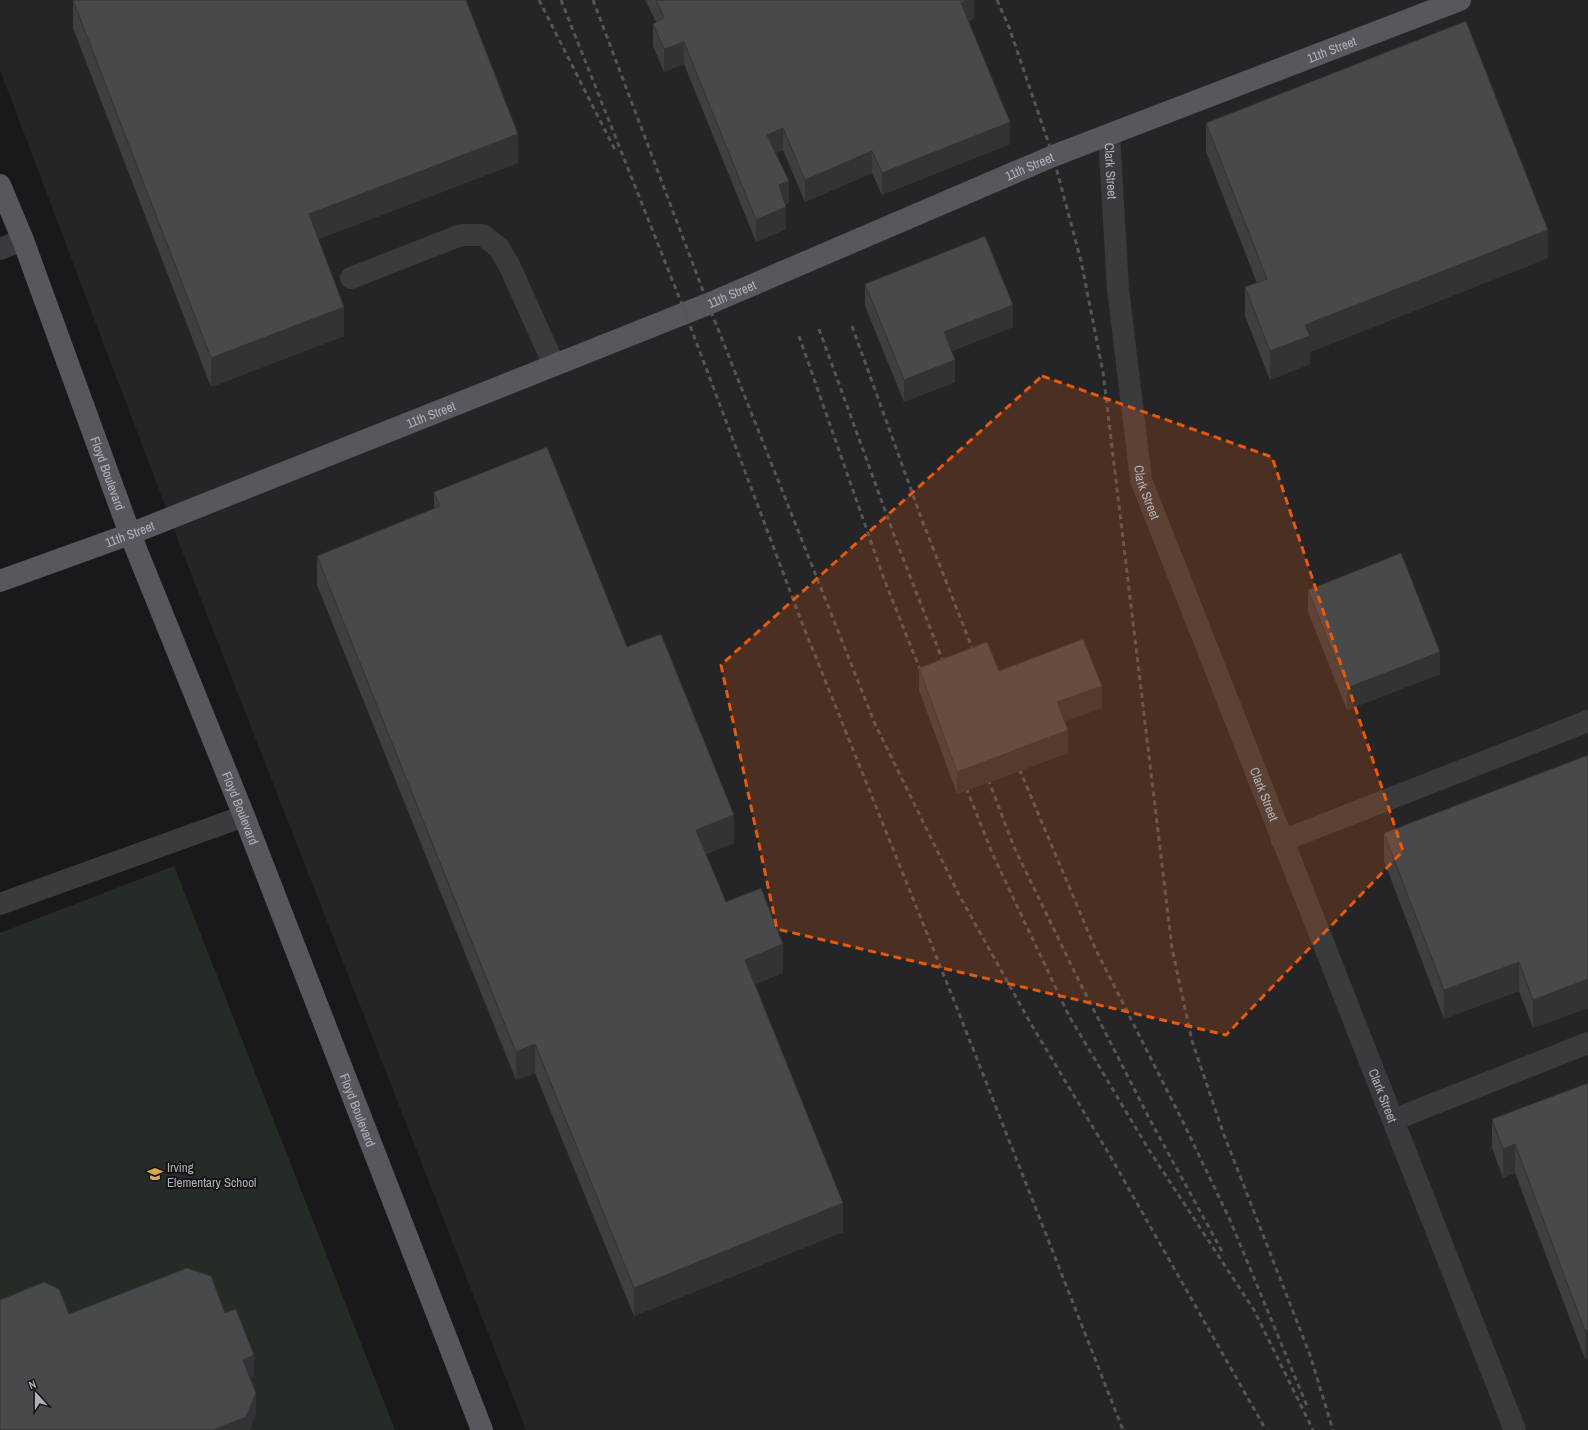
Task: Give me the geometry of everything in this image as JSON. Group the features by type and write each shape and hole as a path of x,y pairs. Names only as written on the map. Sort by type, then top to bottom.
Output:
{"main road":[{"name":"11th Street","path":"0,581 130,534 708,304 1053,156 1460,0"},
{"name":"Floyd Boulevard","path":"0,185 23,240 130,534 244,816 482,1430"}],"street":[{"name":"Clark Street","path":"1109,135 1118,289 1141,480 1282,841 1516,1430"},
{"path":"351,278 461,235 483,235 499,248 509,265 554,365"},
{"path":"0,249 23,240"},
{"path":"1282,841 1588,721"},
{"path":"0,904 244,816"},
{"path":"1393,1120 1588,1043"}],"highlighted area":[{"path":"1042,376 1272,457 1403,851 1226,1035 777,929 721,665"}],"shaded area":[{"path":"0,0 1588,0 1588,1430 526,1430 181,548 0,70"},
{"name":"Irving Elementary School","path":"174,866 395,1430 250,1430 256,1415 69,1336 0,1322 0,933"}],"building":[{"path":"73,0 466,0 518,134 309,214 344,307 211,358"},
{"path":"656,0 967,0 961,3 1010,122 882,173 872,151 805,180 783,128 767,135 789,181 779,185 786,207 756,220 684,42 664,49 653,24 664,17"},
{"path":"1466,21 1548,230 1305,325 1310,336 1270,351 1245,287 1267,279 1206,123"},
{"path":"985,236 1013,305 944,332 955,360 904,380 865,284"},
{"path":"547,447 627,647 661,634 734,815 696,830 726,902 761,888 783,944 745,960 843,1203 634,1288 535,1044 516,1052 317,556 440,506 434,492"},
{"path":"1401,553 1440,652 1347,688 1308,590"},
{"path":"1083,639 1102,686 1057,702 1068,730 957,772 919,668 987,642 999,671"},
{"path":"1588,755 1588,979 1533,1000 1519,962 1444,990 1384,833"},
{"path":"1588,1083 1588,1329 1585,1331 1515,1144 1503,1149 1492,1119"},
{"path":"187,1268 211,1276 225,1313 236,1309 254,1355 243,1360 256,1393 246,1417 213,1430 0,1430 0,1300 44,1282 59,1289 69,1314"}],"railway":[{"path":"539,0 615,150"},
{"path":"561,0 685,312 802,623 953,998 1123,1430"},
{"path":"593,0 708,304 875,724 958,893 1031,1024 1109,1154 1266,1430"},
{"path":"997,0 1009,27 1053,156 1081,261 1103,372 1172,948 1192,1041 1224,1135 1310,1355 1333,1430"},
{"path":"852,326 922,520 976,658"},
{"path":"819,329 894,535 946,669"},
{"path":"799,336 884,579 923,677"},
{"path":"1016,761 1095,948 1183,1122 1230,1220 1307,1406"},
{"path":"985,771 1014,847 1078,979 1149,1118 1224,1255"},
{"path":"963,780 993,855 1069,1016 1149,1150 1254,1310 1313,1430"}],"place":[{"name":"Irving Elementary School","path":"155,1174"}]}
